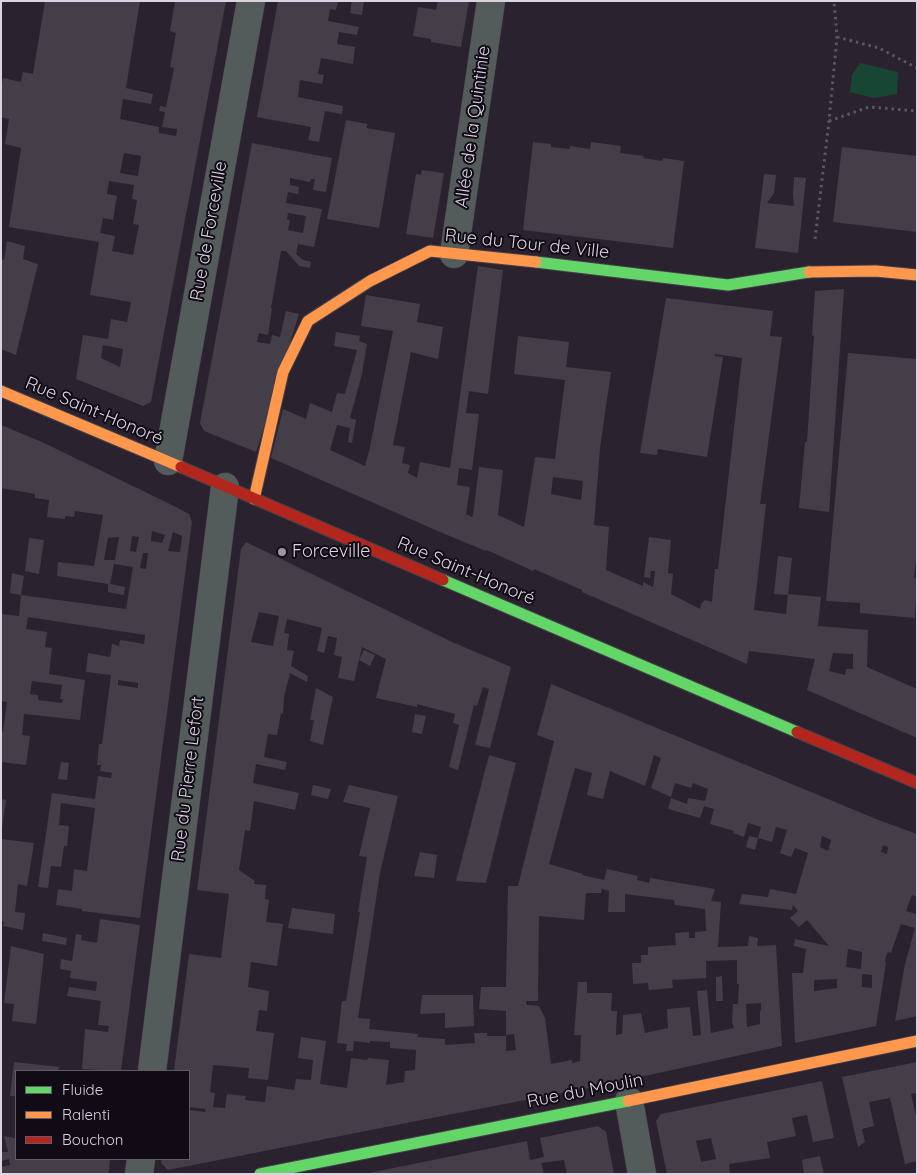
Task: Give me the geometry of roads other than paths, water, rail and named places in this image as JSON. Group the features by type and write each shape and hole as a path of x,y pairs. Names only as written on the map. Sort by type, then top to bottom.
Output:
{"street":[{"name":"Rue de Forceville","path":"168,461 250,1"},
{"name":"Allée de la Quintinie","path":"454,254 491,1"},
{"name":"Rue du Tour de Ville","path":"254,499 283,372 308,321 370,281 430,251 728,285 812,272 876,271 917,275"},
{"name":"Rue Saint-Honoré","path":"1,391 917,783"},
{"name":"Rue du Pierre Lefort","path":"152,1070 225,487"},
{"name":"Rue du Moulin","path":"260,1174 629,1101 917,1041"},
{"path":"629,1101 642,1174"},
{"path":"139,1174 141,1160"}],"place":[{"name":"Forceville","path":"282,552"}]}
